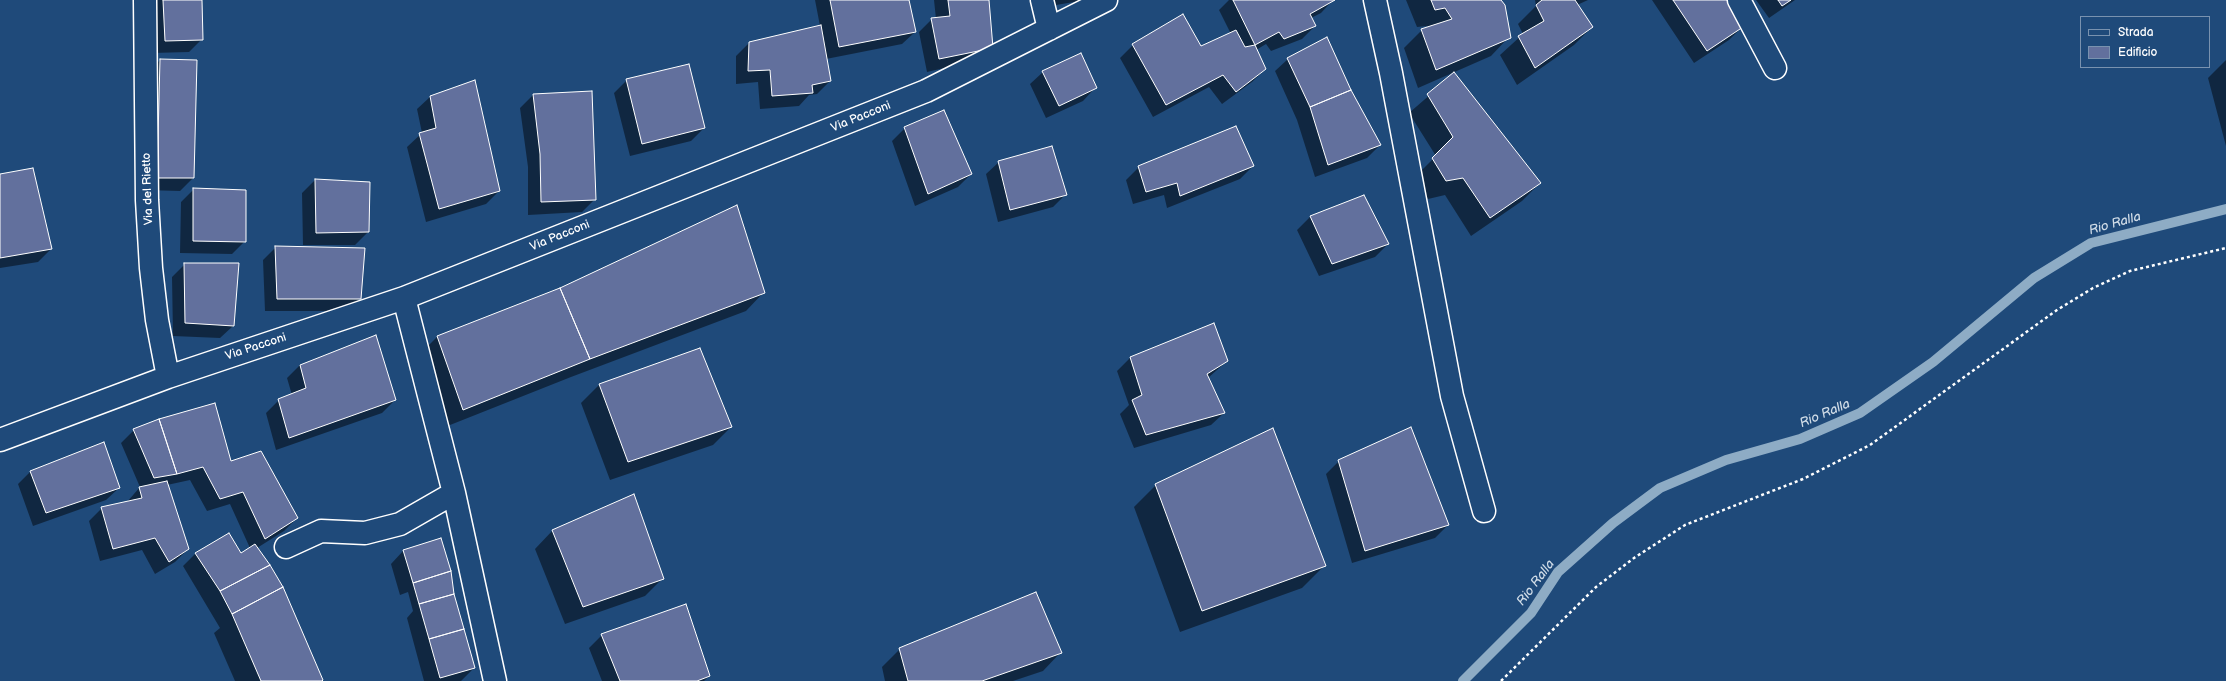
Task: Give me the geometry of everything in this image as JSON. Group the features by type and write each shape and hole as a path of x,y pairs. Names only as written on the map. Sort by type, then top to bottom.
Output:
{"street":[{"name":"Via del Rietto","path":"145,0 147,200 151,268 156,320 168,377"},
{"path":"1042,0 1048,29"},
{"name":"Via Pacconi","path":"0,440 168,377 404,298 926,91 1106,0"},
{"path":"1375,0 1391,73 1452,396 1484,511"},
{"path":"1739,0 1775,68"},
{"path":"404,298 454,493 495,681"},
{"path":"286,548 321,531 365,533 400,524 454,493"}],"path":[{"path":"1501,681 1596,587 1634,558 1685,525 1803,479 1870,445 2057,310 2093,288 2130,271 2226,248"}],"building":[{"path":"163,0 202,0 203,40 165,41"},
{"path":"830,0 909,0 916,32 839,47"},
{"path":"948,0 989,0 993,48 939,59 931,18 950,16"},
{"path":"1233,0 1335,0 1310,14 1316,26 1284,39 1279,32 1255,45"},
{"path":"1431,0 1501,0 1505,5 1511,38 1436,70 1421,29 1452,19 1445,8 1435,10"},
{"path":"1542,0 1575,0 1593,27 1535,68 1518,36 1544,21 1536,5"},
{"path":"1673,0 1727,0 1743,27 1707,51"},
{"path":"1778,0 1791,0 1782,6"},
{"path":"1183,14 1201,46 1236,30 1245,47 1255,45 1266,69 1236,92 1223,75 1166,105 1132,44"},
{"path":"821,25 831,81 812,85 813,93 772,96 770,70 748,71 749,42"},
{"path":"1327,37 1351,90 1310,107 1287,58"},
{"path":"1081,53 1097,88 1059,106 1042,71"},
{"path":"160,59 197,60 194,178 157,178"},
{"path":"689,64 705,128 642,144 626,79"},
{"path":"1454,72 1541,183 1490,218 1463,178 1446,181 1432,158 1453,137 1427,94"},
{"path":"475,80 500,191 439,209 419,133 436,128 430,96"},
{"path":"1351,90 1381,145 1328,165 1310,107"},
{"path":"592,91 596,200 541,202 540,154 533,94"},
{"path":"944,110 972,174 928,194 904,127"},
{"path":"1236,126 1254,166 1180,196 1177,183 1146,192 1138,166"},
{"path":"1052,146 1067,195 1010,210 998,161"},
{"path":"33,168 52,249 0,258 0,174"},
{"path":"315,179 370,182 369,232 316,233"},
{"path":"193,188 246,190 246,242 193,241"},
{"path":"1364,195 1389,244 1332,264 1310,216"},
{"path":"737,205 765,293 590,359 560,288"},
{"path":"275,246 365,248 361,299 277,299"},
{"path":"184,263 239,263 234,326 185,323"},
{"path":"560,288 590,359 463,410 437,336"},
{"path":"1214,323 1228,361 1207,374 1225,413 1146,435 1132,400 1142,395 1130,357"},
{"path":"376,335 396,400 289,438 278,399 306,388 300,365"},
{"path":"700,348 732,427 628,462 599,384"},
{"path":"215,403 231,461 261,451 298,518 265,539 243,492 220,499 203,467 177,474 159,419"},
{"path":"159,419 177,474 154,478 133,429"},
{"path":"1411,427 1449,525 1365,551 1338,460"},
{"path":"1273,428 1326,566 1202,611 1155,484"},
{"path":"104,442 120,488 46,513 30,471"},
{"path":"167,481 189,549 169,562 155,538 113,549 101,507 142,498 139,487"},
{"path":"634,494 664,579 583,607 552,530"},
{"path":"229,533 241,553 255,544 270,565 220,591 195,553"},
{"path":"441,538 451,571 413,583 403,550"},
{"path":"270,565 283,587 232,614 220,591"},
{"path":"451,571 454,594 419,604 413,583"},
{"path":"283,587 323,680 322,681 261,681 232,614"},
{"path":"1036,592 1062,653 982,681 908,681 899,648"},
{"path":"454,594 464,629 429,639 419,604"},
{"path":"686,604 710,676 697,681 620,681 601,634"},
{"path":"464,629 475,668 440,678 429,639"}],"waterway":[{"name":"Rio Ralla","path":"1463,681 1531,613 1558,572 1613,523 1660,488 1726,460 1800,439 1860,413 1933,362 2034,278 2091,243 2226,209"}]}
